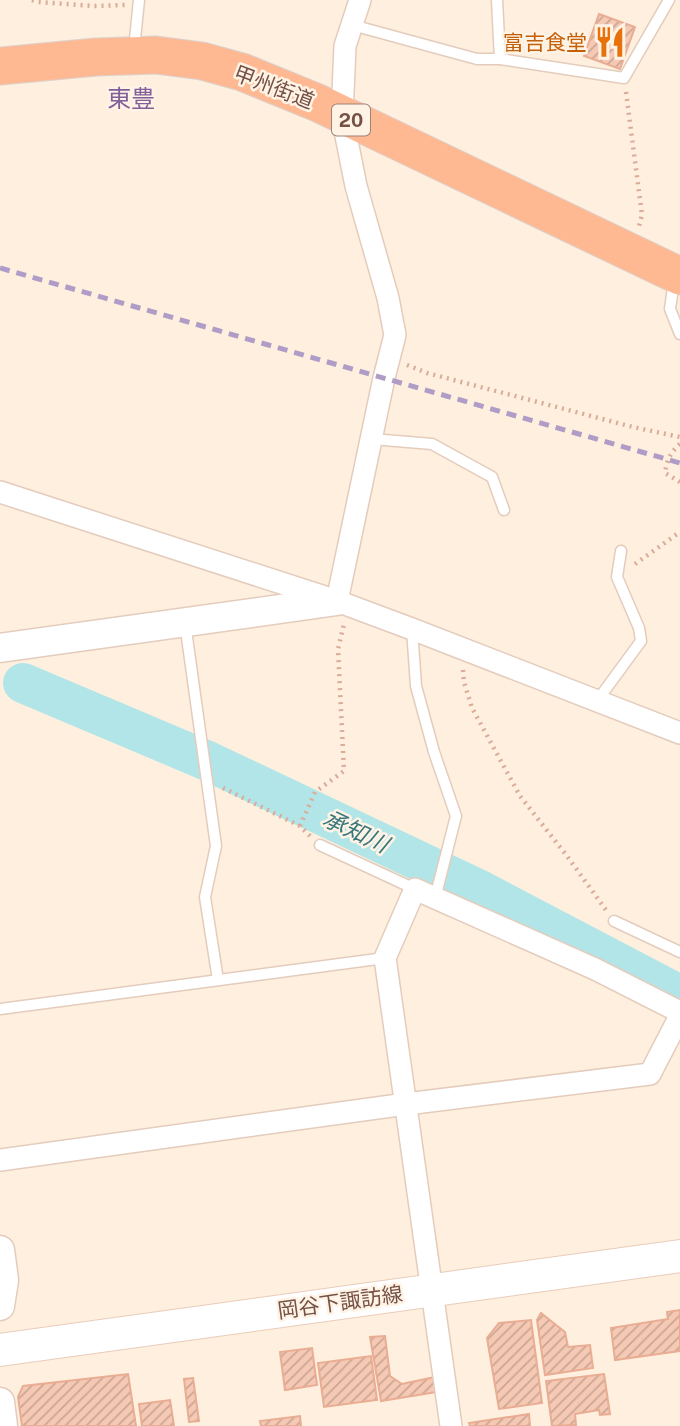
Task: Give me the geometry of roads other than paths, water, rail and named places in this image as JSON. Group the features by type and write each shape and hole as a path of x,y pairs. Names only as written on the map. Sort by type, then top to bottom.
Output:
{"highway":[{"name":"甲州街道","path":"0,66 96,57 156,55 202,61 242,72 318,103 678,274"}],"main road":[{"name":"岡谷下諏訪線","path":"0,1350 680,1256"}],"street":[{"path":"343,603 372,439 395,335 388,298 356,186 342,116 345,46 359,0"},
{"path":"0,492 343,603 680,733"},
{"path":"0,648 343,603"},
{"path":"0,1160 406,1104 650,1074 680,1014 437,892 415,889 385,958 406,1104 451,1426"},
{"path":"0,1250 4,1280 0,1306"},
{"path":"0,1402 3,1426"}],"lane":[{"path":"497,0 500,59"},
{"path":"352,25 477,59 500,59 624,78 669,0"},
{"path":"134,56 139,2"},
{"path":"678,274 670,309 680,334"},
{"path":"372,439 432,444 492,477 504,510"},
{"path":"597,701 641,641 639,628 617,577 621,551"},
{"path":"185,622 216,846 205,897 218,980"},
{"path":"412,629 416,686 434,752 456,816 437,892"},
{"path":"320,845 415,889"},
{"path":"614,921 680,952"},
{"path":"0,1009 385,958"}],"waterway":[{"name":"承知川","path":"23,683 210,762 478,889 680,995"}],"railway":[{"path":"0,268 680,463"}],"place":[{"name":"富吉食堂","path":"610,42"}],"district":[{"name":"東豊","path":"131,98"}]}
